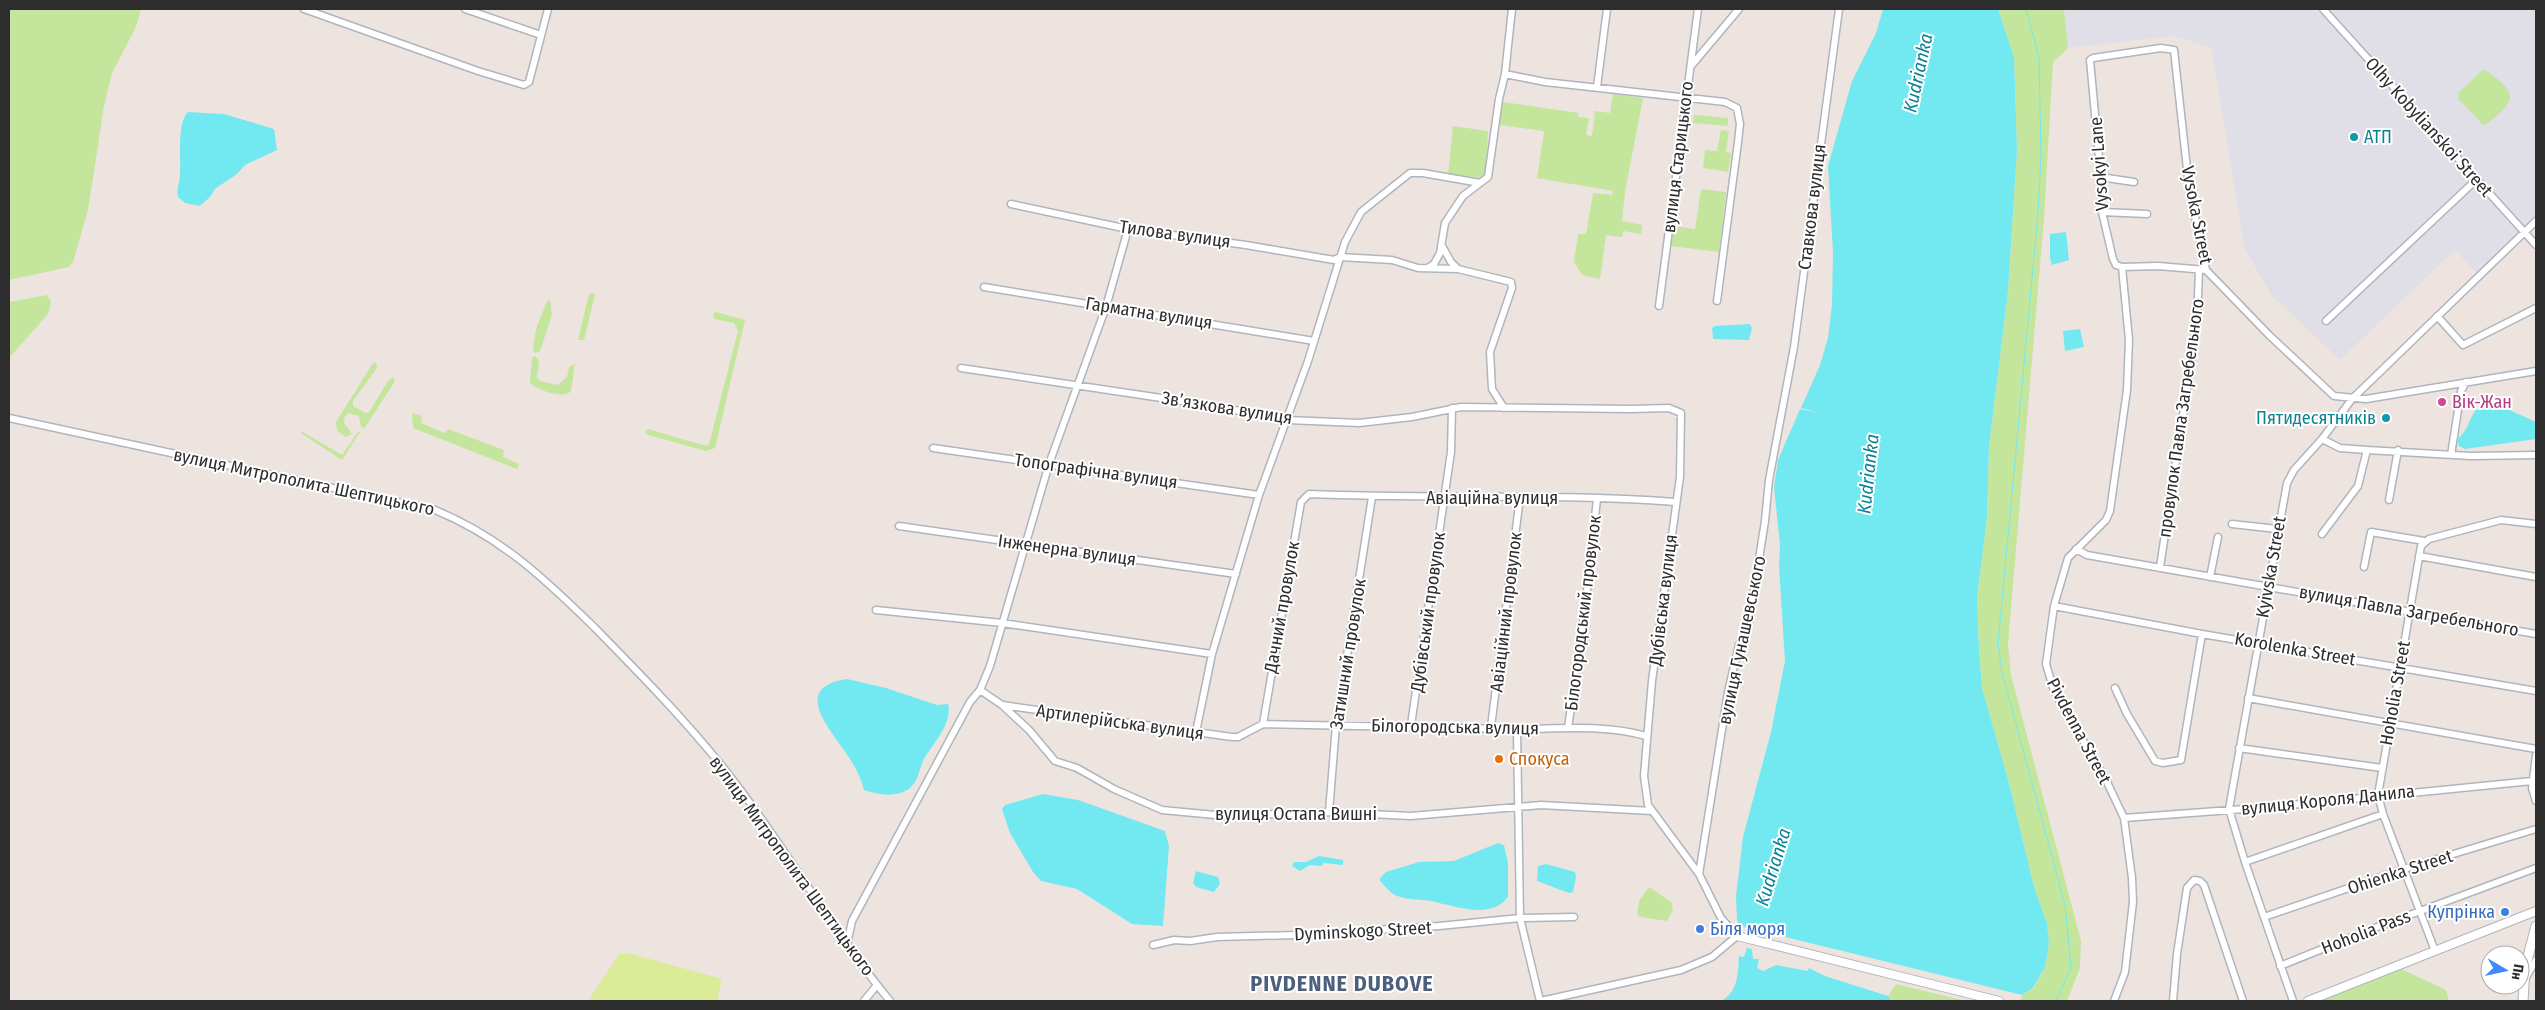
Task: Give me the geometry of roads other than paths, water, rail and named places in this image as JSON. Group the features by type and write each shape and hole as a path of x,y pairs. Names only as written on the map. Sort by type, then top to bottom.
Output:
{"main road":[{"path":"2530,952 2536,926"}],"street":[{"path":"304,9 478,72 524,85 529,82 548,9"},
{"path":"465,9 541,35"},
{"path":"1429,267 1438,259 1445,223 1463,196 1489,174 1499,99 1505,74 1512,9"},
{"path":"1597,87 1607,9"},
{"name":"вулиця Старицького","path":"1659,306 1698,9"},
{"path":"1690,66 1739,9"},
{"name":"Ставкова вулиця","path":"1784,405 1839,9"},
{"name":"Olhy Kobylianskoi Street","path":"2323,9 2536,245"},
{"name":"Vysokyi Lane","path":"2122,267 2116,265 2109,250 2102,212 2090,60 2161,48 2174,50 2174,54"},
{"path":"1692,54 1699,56"},
{"name":"Vysoka Street","path":"2174,54 2189,187 2206,270 2269,335 2334,396 2352,399"},
{"path":"1505,74 1545,82 1725,102 1737,108 1740,124 1717,301"},
{"path":"1196,732 1212,654 1259,495 1314,341 1345,242 1362,212 1410,173 1423,173 1480,183"},
{"path":"2100,177 2134,182"},
{"path":"2326,321 2476,180"},
{"name":"Тилова вулиця","path":"1011,204 1128,229 1246,244 1334,260 1340,257 1392,260 1418,268 1458,269 1511,282 1512,288 1490,352 1492,389 1504,408"},
{"path":"2102,212 2147,214"},
{"name":"Kyivska Street","path":"2293,1001 2244,862 2229,810 2277,529 2287,483 2294,470 2322,439 2352,399 2536,221"},
{"path":"847,944 852,921 970,702 980,690 990,666 1024,543 1049,464 1106,307 1128,229"},
{"path":"1442,246 1451,262 1458,269"},
{"path":"2122,267 2158,266 2206,270"},
{"name":"Pivdenna Street","path":"2114,1001 2125,972 2133,902 2132,878 2124,818 2106,780 2058,698 2049,677 2046,652 2054,606 2068,558 2106,520 2110,511 2128,390 2129,340 2122,267"},
{"name":"провулок Павла Загребельного","path":"2160,567 2197,322 2198,270"},
{"name":"Гарматна вулиця","path":"984,286 1314,341"},
{"path":"2437,316 2463,345 2536,308"},
{"name":"Звʼязкова вулиця","path":"961,368 1208,405 1287,420 1359,423 1412,417 1452,408 1494,408"},
{"path":"2352,399 2366,399 2536,371"},
{"path":"2450,454 2461,391 2466,382"},
{"name":"вулиця Гунашевського","path":"1699,874 1728,692 1739,645 1749,622 1765,521 1769,480 1784,405"},
{"name":"Дубівський провулок","path":"1412,725 1451,452 1452,408"},
{"name":"Дубівська вулиця","path":"1494,408 1676,409 1681,413 1680,476 1675,502 1667,582 1646,736 1644,776 1648,805 1699,874 1720,918 1737,936"},
{"name":"вулиця Митрополита Шептицького","path":"9,418 435,510 457,519 519,556 572,606 709,750 765,823 847,944 890,1001"},
{"path":"2322,439 2340,448 2450,454 2536,455"},
{"name":"Топографічна вулиця","path":"932,448 1259,495"},
{"path":"2322,534 2358,486 2367,450"},
{"path":"2389,500 2398,450"},
{"name":"Авіаційна вулиця","path":"1309,494 1445,498 1520,496 1675,502"},
{"name":"Дачний провулок","path":"1262,724 1301,502 1309,494"},
{"name":"Авіаційний провулок","path":"1491,727 1520,496"},
{"name":"Затишний провулок","path":"1329,812 1336,725 1372,497"},
{"name":"Білогородський провулок","path":"1568,728 1584,617 1597,499"},
{"path":"2364,567 2371,532 2424,541 2501,520 2536,524"},
{"path":"2232,524 2277,529"},
{"name":"Інженерна вулиця","path":"898,526 1236,574"},
{"path":"2210,577 2218,537"},
{"name":"Hoholia Street","path":"2424,541 2409,611 2378,795 2383,814 2435,951"},
{"name":"вулиця Павла Загребельного","path":"2076,549 2087,555 2536,634"},
{"path":"2420,556 2536,577"},
{"name":"Korolenka Street","path":"2054,606 2202,634 2258,642 2536,691"},
{"path":"876,610 1002,623 1212,654"},
{"path":"2115,688 2127,714 2155,761 2163,763 2181,760 2202,634"},
{"name":"вулиця Остапа Вишні","path":"980,690 1002,705 1030,730 1055,761 1077,768 1114,789 1162,810 1226,816 1329,812 1411,816 1516,805 1575,805 1652,811"},
{"path":"2248,698 2536,749"},
{"name":"Артилерійська вулиця","path":"1002,705 1238,737 1262,724"},
{"name":"Білогородська вулиця","path":"1262,724 1412,725 1517,729 1568,728 1629,732 1646,736"},
{"path":"1517,729 1516,805 1520,918 1540,1001 1681,970 1712,957 1737,936 1999,1001"},
{"path":"2239,748 2382,768"},
{"path":"2536,755 2532,781 2536,801"},
{"name":"вулиця Короля Данила","path":"2124,818 2229,810 2532,781"},
{"path":"2244,862 2383,814"},
{"name":"Ohienka Street","path":"2264,918 2404,869 2536,829"},
{"name":"Hoholia Pass","path":"2280,966 2536,868"},
{"path":"2173,1001 2177,954 2187,888 2194,880 2200,881 2204,885 2243,1001"},
{"path":"2308,1001 2536,911"},
{"name":"Dyminskogo Street","path":"1153,945 1174,940 1190,941 1217,937 1296,935 1439,926 1520,918 1574,917"},
{"path":"864,1001 877,985"}],"water":[{"name":"Kudrianka","path":"1883,9 1998,9 2014,57 2017,150 2008,291 1989,446 1987,517 1977,598 1982,688 2009,783 2034,887 2047,923 2049,943 2045,967 2033,988 2022,995 1740,926 1737,920 1736,896 1743,837 1771,732 1785,661 1779,567 1780,545 1774,487 1778,460 1800,409 1821,413 1801,408 1820,365 1828,338 1832,305 1833,252 1828,166 1852,81 1876,33"},
{"path":"188,112 224,114 274,129 277,150 245,165 237,174 215,189 210,197 200,206 185,203 178,197 177,191 180,177 182,124"},
{"path":"2066,232 2069,260 2052,265 2050,259 2050,234"},
{"path":"1750,324 1752,328 1749,340 1713,339 1712,328 1715,326"},
{"path":"2080,329 2084,347 2065,351 2063,331"},
{"path":"2503,407 2536,422 2536,439 2465,449 2459,446 2457,439 2464,432 2476,410"},
{"path":"847,679 886,688 937,705 948,704 948,718 945,725 925,757 916,781 905,791 887,795 864,790 852,763 826,724 820,712 818,701 820,692 829,684"},
{"path":"1043,794 1078,800 1165,831 1169,846 1163,926 1132,924 1077,889 1041,881 1033,872 1010,833 1002,809 1005,805"},
{"path":"1498,843 1504,845 1508,863 1508,897 1500,904 1491,908 1471,910 1430,901 1403,898 1393,894 1380,881 1380,878 1386,872 1419,862 1454,861"},
{"path":"1319,856 1343,860 1343,865 1323,863 1322,866 1310,865 1300,871 1292,866 1294,862 1306,862"},
{"path":"1546,864 1575,872 1573,892 1569,893 1537,881 1538,866"},
{"path":"1196,871 1218,877 1220,884 1214,892 1196,887 1193,883"},
{"path":"1747,948 1752,949 1753,959 1759,959 1757,968 1763,971 1776,965 1808,971 1809,968 1825,976 1888,996 1892,1001 1721,1001 1734,988 1739,956 1744,957"}],"waterway":[{"path":"2026,9 2039,57 2041,156 2038,214 1998,644 2002,672 2065,905 2071,967 2056,1001"}],"place":[{"name":"АТП","path":"2354,137"},
{"name":"Вік-Жан","path":"2442,402"},
{"name":"Пятидесятників","path":"2386,418"},
{"name":"Спокуса","path":"1499,759"},
{"name":"Купрінка","path":"2505,912"},
{"name":"Біля моря","path":"1700,929"}],"district":[{"name":"PIVDENNE DUBOVE","path":"1342,983"}]}
